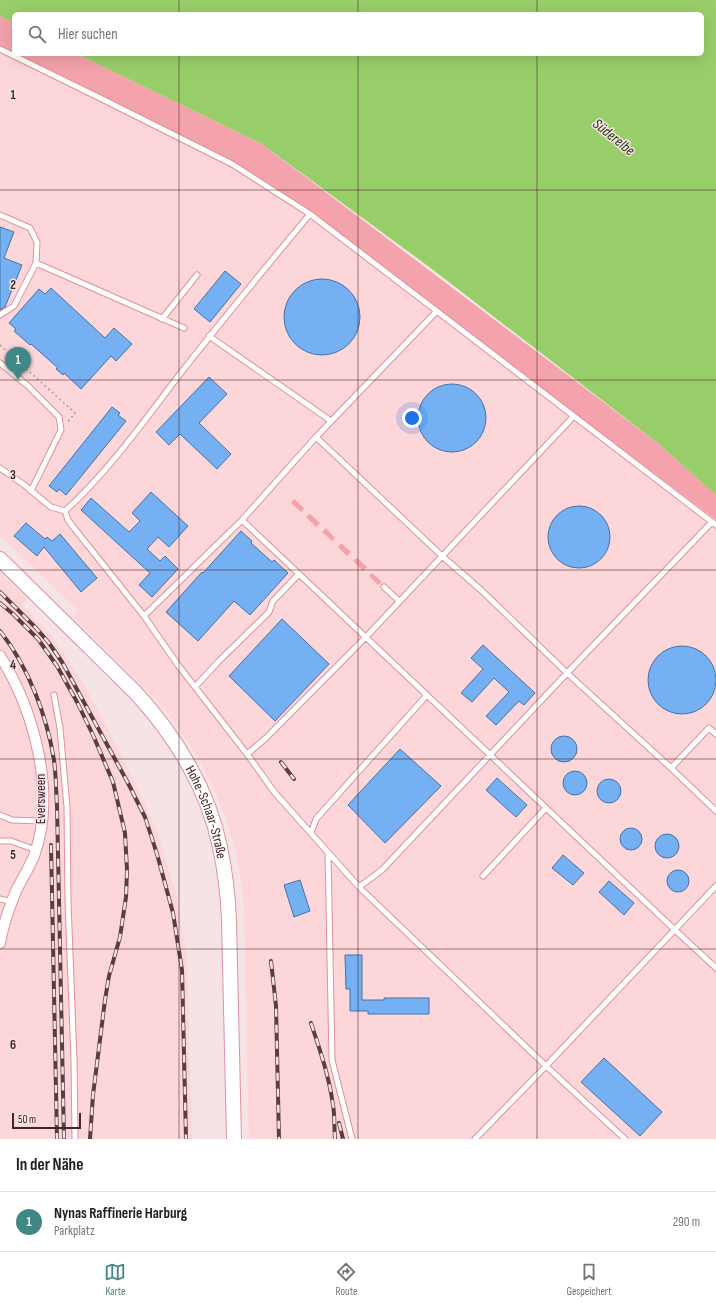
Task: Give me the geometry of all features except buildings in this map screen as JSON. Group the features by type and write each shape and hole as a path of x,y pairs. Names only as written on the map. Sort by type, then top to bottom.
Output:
{"main road":[{"name":"Hohe-Schaar-Straße","path":"0,559 135,692 150,709 189,765 208,807 220,846 225,871 228,901 234,1139"}],"street":[{"name":"Eversween","path":"0,656 8,668 22,698 31,724 41,775 43,800 42,821 36,850 8,912 0,943"}],"lane":[{"path":"0,49 12,55"},
{"path":"14,56 232,164 310,214 573,417 714,523 567,673 491,756 382,870 359,887"},
{"path":"66,511 85,493 113,459 209,336 310,214"},
{"path":"0,215 30,228 37,242 36,263 14,306 0,315"},
{"path":"36,263 184,328"},
{"path":"162,319 197,275"},
{"path":"144,616 242,520 316,437 437,311"},
{"path":"209,336 331,421"},
{"path":"0,363 27,385 59,417 61,423 61,430 31,491"},
{"path":"246,754 266,738 366,636 573,417"},
{"path":"316,437 716,811"},
{"path":"0,468 52,507 66,511"},
{"path":"66,511 68,520 144,616 275,794 359,887 546,1066 625,1139"},
{"path":"242,520 366,636 674,930 716,968"},
{"path":"195,687 269,612 273,601 299,574"},
{"path":"384,587 399,601"},
{"path":"54,695 60,728 67,807 68,902 74,1059 75,1139"},
{"path":"311,833 316,820 427,695"},
{"path":"671,768 709,728 716,734"},
{"path":"483,876 546,808"},
{"path":"0,815 12,820 42,821"},
{"path":"0,841 11,841 36,850"},
{"path":"328,853 332,1060 352,1139"},
{"path":"475,1139 716,886"},
{"path":"0,899 12,902"}],"path":[{"path":"0,345 75,413 65,427"}],"shaded area":[{"path":"0,16 12,22 12,52 0,46"},
{"path":"0,46 12,52 12,56 20,56 246,169 283,193 716,520 716,1139 249,1139 244,904 235,849 225,816 216,794 201,763 163,707 72,616 78,610 0,536"},
{"path":"20,56 81,56 262,144 659,444 716,495 716,520 283,193 246,169"},
{"path":"294,499 304,508 301,512 291,503"},
{"path":"310,514 320,523 316,527 306,517"},
{"path":"326,528 335,538 332,541 322,532"},
{"path":"341,543 351,552 347,556 338,547"},
{"path":"357,558 367,567 363,571 353,561"},
{"path":"0,573 28,598 22,605 53,637 89,693 136,784 158,834 177,896 187,958 192,1139 0,1139"},
{"path":"372,573 382,582 378,585 369,576"}],"water":[{"name":"Süderelbe","path":"0,0 716,0 716,495 659,444 432,269 262,144 81,56 704,56 704,12 12,12 12,22 0,16"}],"railway":[{"path":"0,592 36,628 49,643 62,662 145,817 173,913 182,970 186,1139"},
{"path":"0,603 38,639 57,666 77,702 113,782 125,833 127,870 126,897 120,937 109,976 105,1000 93,1095 90,1139"},
{"path":"0,631 19,660 35,692 47,726 54,760 57,806 64,1139"},
{"path":"281,762 294,779"},
{"path":"51,845 57,1139"},
{"path":"271,961 276,1006 279,1139"},
{"path":"311,1023 329,1084 334,1109 335,1139"},
{"path":"339,1123 343,1139"}],"place":[{"name":"Nynas Raffinerie Harburg","path":"18,380"}]}
